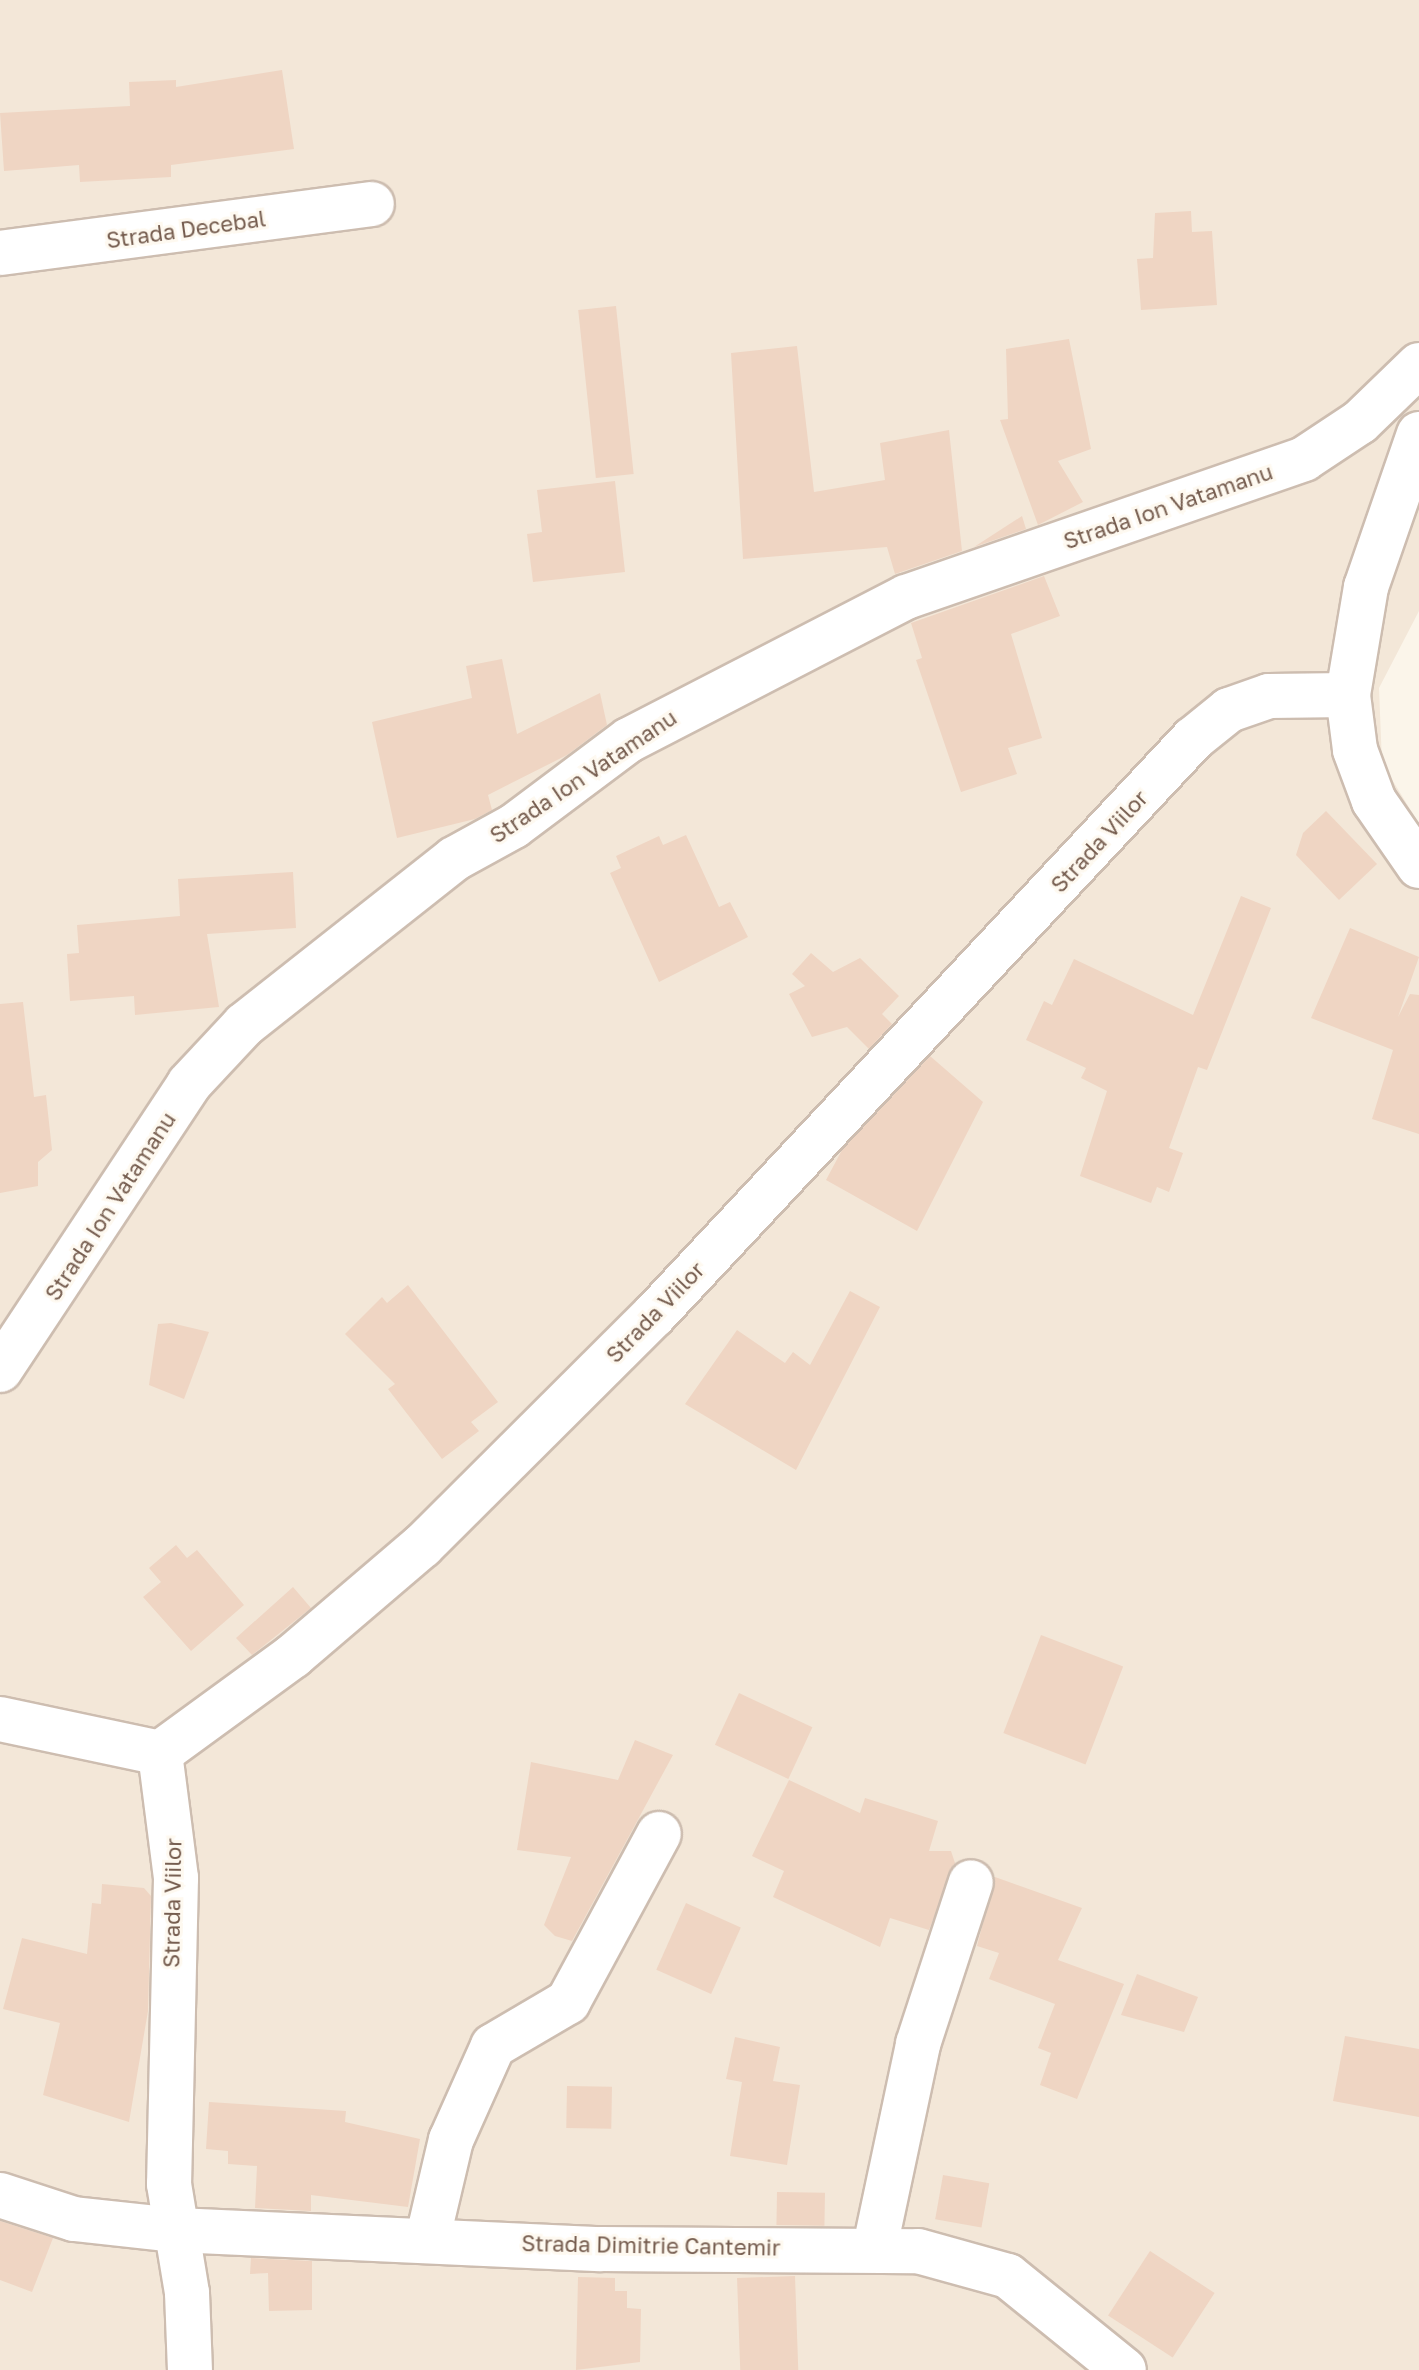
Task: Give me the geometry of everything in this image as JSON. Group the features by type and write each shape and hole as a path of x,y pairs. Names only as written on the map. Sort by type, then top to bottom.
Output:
{"street":[{"name":"Strada Decebal","path":"0,253 372,204"},
{"name":"Strada Ion Vatamanu","path":"0,1370 189,1084 244,1025 454,859 514,826 629,740 906,597 1304,459 1360,422 1419,365"},
{"path":"1419,434 1370,573 1348,695 1355,750 1374,801 1419,866"},
{"name":"Strada Viilor","path":"176,2230 169,2021 176,1878 160,1753 293,1656 422,1546 654,1315 1193,739 1229,710 1269,696 1348,695"},
{"path":"0,1719 160,1753"},
{"path":"428,2237 451,2140 493,2046 568,2002 659,1834"},
{"path":"875,2247 918,2044 971,1882"},
{"name":"Strada Dimitrie Cantemir","path":"0,2195 74,2219 176,2230 428,2237 601,2249 875,2247 1008,2276 1124,2370"},
{"path":"176,2230 190,2370"}],"shaded area":[{"path":"0,0 1419,0 1419,611 1379,688 1382,763 1419,824 1419,2370 0,2370"}],"building":[{"path":"282,70 294,149 171,165 171,177 80,182 79,165 4,171 0,113 130,106 129,82 176,80 176,87"},
{"path":"1191,211 1192,232 1212,231 1217,305 1141,310 1137,259 1153,258 1155,213"},
{"path":"616,306 634,474 596,478 578,310"},
{"path":"1069,339 1091,449 1058,461 1083,502 1038,525 1000,420 1008,419 1006,349"},
{"path":"797,346 814,492 885,480 880,443 949,430 962,551 895,574 887,547 743,559 731,353"},
{"path":"615,481 625,572 533,582 527,534 542,532 537,490"},
{"path":"1022,516 1026,529 974,547"},
{"path":"1044,576 1060,616 1011,634 1042,738 1008,748 1017,774 961,792 916,660 922,658 911,623"},
{"path":"502,659 517,734 600,693 607,725 567,755 488,795 492,810 475,819 397,838 372,722 472,698 466,666"},
{"path":"1326,811 1377,864 1339,900 1296,855 1303,833"},
{"path":"686,835 719,907 730,902 748,937 659,982 610,873 621,868 616,856 659,836 663,845"},
{"path":"293,872 296,928 207,934 219,1007 135,1015 134,996 70,1001 67,954 79,953 77,925 180,916 178,879"},
{"path":"1241,896 1271,908 1207,1070 1198,1067 1169,1148 1183,1153 1169,1192 1157,1187 1151,1203 1080,1176 1107,1091 1081,1078 1086,1068 1026,1040 1044,1001 1052,1005 1074,959 1193,1015"},
{"path":"1350,928 1419,957 1398,1017 1410,994 1419,995 1419,1134 1372,1119 1393,1050 1311,1018"},
{"path":"811,953 833,972 860,958 899,996 882,1014 892,1024 869,1049 847,1027 812,1037 789,994 805,986 792,974"},
{"path":"23,1002 34,1097 46,1095 52,1150 38,1162 38,1186 0,1193 0,1004"},
{"path":"930,1056 983,1102 917,1231 826,1180 842,1150"},
{"path":"408,1285 498,1402 471,1422 479,1431 442,1459 388,1389 395,1384 345,1334 382,1297 387,1303"},
{"path":"850,1291 880,1307 796,1470 685,1404 737,1330 785,1363 793,1352 810,1365"},
{"path":"171,1323 209,1332 184,1399 149,1385 158,1324"},
{"path":"176,1545 187,1558 197,1550 244,1605 191,1651 143,1597 161,1582 149,1568"},
{"path":"293,1587 311,1608 252,1655 236,1638"},
{"path":"1041,1635 1123,1667 1086,1765 1003,1733"},
{"path":"739,1693 812,1727 788,1779 715,1745"},
{"path":"635,1740 673,1755 572,1941 555,1936 544,1925 571,1857 517,1850 531,1762 618,1780"},
{"path":"789,1780 860,1813 865,1798 938,1821 929,1851 951,1851 955,1863 929,1930 890,1918 880,1947 773,1897 784,1871 752,1856"},
{"path":"995,1877 1082,1908 1058,1960 1124,1984 1077,2099 1040,2085 1051,2053 1038,2048 1055,2004 989,1979 999,1953 977,1946"},
{"path":"102,1884 144,1888 151,1896 148,2011 129,2122 43,2095 60,2023 3,2009 22,1938 87,1954 92,1903 101,1904"},
{"path":"686,1903 741,1927 711,1994 656,1970"},
{"path":"1137,1974 1198,1997 1184,2032 1121,2015"},
{"path":"1345,2036 1419,2049 1419,2117 1333,2101"},
{"path":"735,2037 780,2047 773,2081 800,2085 787,2165 730,2156 742,2082 726,2079"},
{"path":"567,2086 612,2087 611,2129 566,2128"},
{"path":"209,2102 346,2111 345,2122 420,2139 408,2207 311,2195 311,2211 255,2208 257,2166 228,2164 228,2151 206,2149"},
{"path":"943,2175 989,2183 981,2227 935,2219"},
{"path":"777,2192 825,2193 824,2226 776,2225"},
{"path":"0,2221 53,2238 32,2292 0,2280"},
{"path":"1150,2251 1215,2293 1173,2358 1108,2316"},
{"path":"251,2258 312,2261 312,2310 269,2311 268,2273 250,2274"},
{"path":"795,2276 798,2370 740,2370 737,2278"},
{"path":"578,2277 615,2278 615,2291 627,2291 627,2308 641,2309 640,2362 576,2370"}]}
